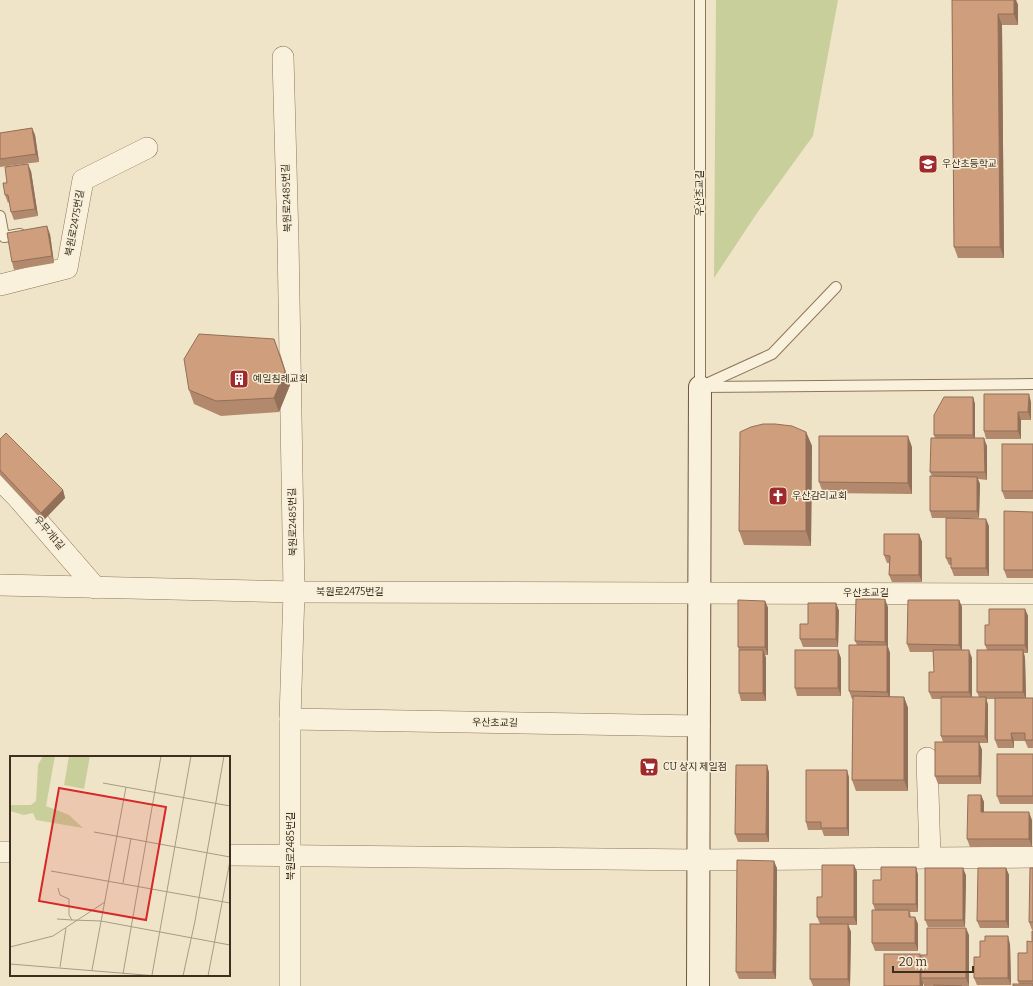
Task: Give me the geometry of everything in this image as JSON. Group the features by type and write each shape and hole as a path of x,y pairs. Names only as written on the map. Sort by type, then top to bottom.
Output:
{"street":[{"name":"북원로2485번길","path":"282,57 288,240 294,592 290,719 290,986"},
{"name":"북원로2475번길","path":"0,284 67,268 83,180 147,148"},
{"name":"우산초교길","path":"698,986 700,387"},
{"name":"우무개1길","path":"0,480 17,497 96,588"},
{"name":"북원로2475번길","path":"0,585 294,592 700,593"},
{"name":"우산초교길","path":"700,593 1033,594"},
{"name":"우산초교길","path":"290,719 699,726"},
{"path":"927,758 930,857"},
{"path":"230,855 291,854 699,860 1033,857"}],"lane":[{"name":"우산초교길","path":"700,0 700,387"},
{"path":"0,216 4,237 33,232"},
{"path":"700,387 772,354 836,287"},
{"path":"700,387 1033,384"}],"green space":[{"path":"716,0 838,0 813,136 757,213 714,278"}],"building":[{"path":"952,0 1014,0 1014,14 998,14 1000,247 954,247"},
{"path":"32,128 36,154 0,159 0,133"},
{"path":"28,164 35,209 11,212 8,195 5,195 3,183 7,183 5,167"},
{"path":"47,226 52,256 12,262 7,233"},
{"name":"예일침례교회","path":"199,334 274,339 285,371 274,398 216,401 189,390 184,359"},
{"path":"984,394 1029,394 1028,412 1018,412 1018,431 984,431"},
{"path":"944,397 973,397 973,435 934,435 934,415"},
{"name":"우산감리교회","path":"763,424 792,426 806,432 806,531 739,531 740,432"},
{"path":"6,433 63,490 41,513 0,470 0,439"},
{"path":"819,436 908,436 908,483 819,482"},
{"path":"931,438 984,438 985,472 930,472"},
{"path":"1002,444 1033,444 1033,491 1002,491"},
{"path":"930,476 977,477 977,511 930,511"},
{"path":"1004,511 1033,512 1033,570 1004,570"},
{"path":"946,518 986,519 986,568 951,568 951,558 946,558"},
{"path":"884,534 919,534 919,575 889,575 890,556 884,555"},
{"path":"856,599 885,599 885,642 855,641"},
{"path":"738,600 765,601 765,647 738,647"},
{"path":"908,600 959,600 959,645 907,644"},
{"path":"808,603 836,603 836,639 800,639 800,624 808,624"},
{"path":"989,609 1025,609 1025,645 985,645 985,625 989,625"},
{"path":"849,645 887,645 887,692 849,691"},
{"path":"739,650 763,650 763,693 739,693"},
{"path":"795,650 838,650 838,688 795,688"},
{"path":"933,650 969,650 969,692 929,692 929,672 934,672"},
{"path":"977,650 1023,650 1023,692 977,692"},
{"path":"853,696 904,697 904,780 852,780"},
{"path":"941,697 986,697 985,736 941,736"},
{"path":"995,698 1033,698 1033,740 1025,740 1025,733 1011,733 1012,740 995,740"},
{"path":"935,742 979,742 979,776 935,776"},
{"path":"997,754 1033,754 1033,796 997,796"},
{"path":"736,765 767,765 766,834 735,834"},
{"path":"806,770 847,770 847,828 821,828 821,822 806,822"},
{"path":"968,795 981,795 981,812 1029,812 1029,839 967,839"},
{"path":"737,860 774,861 773,972 736,972"},
{"path":"822,865 854,865 854,917 817,917 817,897 822,897"},
{"path":"881,867 916,867 916,904 873,904 873,880 881,880"},
{"path":"925,868 963,868 963,920 925,920"},
{"path":"978,868 1006,868 1006,921 977,921"},
{"path":"1030,868 1033,868 1033,922 1029,922"},
{"path":"872,910 909,910 909,917 915,917 915,943 872,943"},
{"path":"810,924 848,924 848,979 810,979"},
{"path":"927,928 966,928 966,978 921,978 921,955 927,955"},
{"path":"1032,931 1033,981 1018,981 1018,953 1027,953 1027,941 1032,942"},
{"path":"985,936 1008,936 1008,978 974,978 974,957 980,957 980,941 985,941"},
{"path":"884,954 920,954 920,986 884,986"},
{"path":"1013,984 1033,984 1033,986 1013,986"},
{"path":"934,985 962,986 934,986"}],"place":[{"name":"우산초등학교","path":"928,164"},
{"name":"예일침례교회","path":"239,379"},
{"name":"우산감리교회","path":"778,496"},
{"name":"CU 상지 제일점","path":"649,767"}]}
